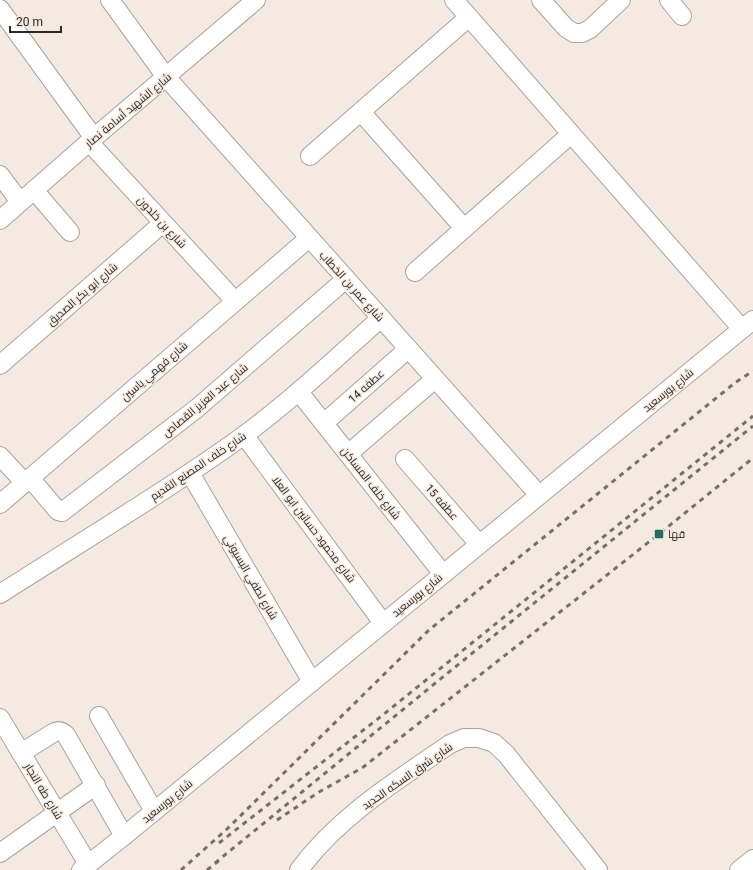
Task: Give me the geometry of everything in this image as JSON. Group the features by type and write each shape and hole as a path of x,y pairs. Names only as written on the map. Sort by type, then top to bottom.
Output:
{"street":[{"name":"شارع عمر بن الخطاب","path":"110,0 166,77 539,495"},
{"name":"شارع الشهيد أسامة نصار","path":"0,220 256,0"},
{"path":"454,0 571,134 748,324"},
{"path":"541,0 566,28 574,33 582,33 590,29 621,0"},
{"path":"669,0 682,16"},
{"name":"شارع بن خلدون","path":"0,9 92,140 163,223 235,301"},
{"path":"310,156 469,17"},
{"path":"361,112 464,228"},
{"path":"415,272 571,134"},
{"path":"0,175 20,202"},
{"path":"34,190 70,232"},
{"name":"شارع ابو بكر الصديق","path":"0,364 163,223"},
{"name":"شارع فهمي ياسين","path":"0,504 309,238"},
{"name":"شارع عبد العزيز القصاص","path":"27,481 58,511 62,512 196,409 346,279"},
{"name":"شارع خلف المصنع القديم","path":"0,594 190,473 244,435 299,392 381,318"},
{"name":"شارع بورسعيد","path":"85,867 748,324"},
{"name":"عطفه 14","path":"324,424 408,348"},
{"path":"348,454 435,379"},
{"name":"شارع خلف المساكن","path":"299,392 443,574"},
{"name":"شارع محمود حسانين ابو العلا","path":"244,435 383,623"},
{"path":"0,456 27,481"},
{"name":"عطفه 15","path":"405,459 479,544"},
{"name":"شارع لطفي البسيوني","path":"190,473 312,682"},
{"path":"100,716 154,811"},
{"name":"شارع طه النجار","path":"0,718 11,747 57,812 85,867"},
{"path":"11,747 56,731 64,733 96,785 124,836"},
{"name":"شارع شرق السكه الحديد","path":"299,870 323,841 369,801 450,744 464,738 480,738 494,743 506,754 598,870"},
{"path":"1,849 96,785"}],"railway":[{"path":"181,870 226,830 429,630 736,382 753,371"},
{"path":"219,843 384,714 753,416"},
{"path":"215,863 753,426"},
{"path":"277,820 319,792 362,768 753,458"},
{"path":"207,870 220,860"}],"place":[{"name":"قها","path":"659,534"}]}
